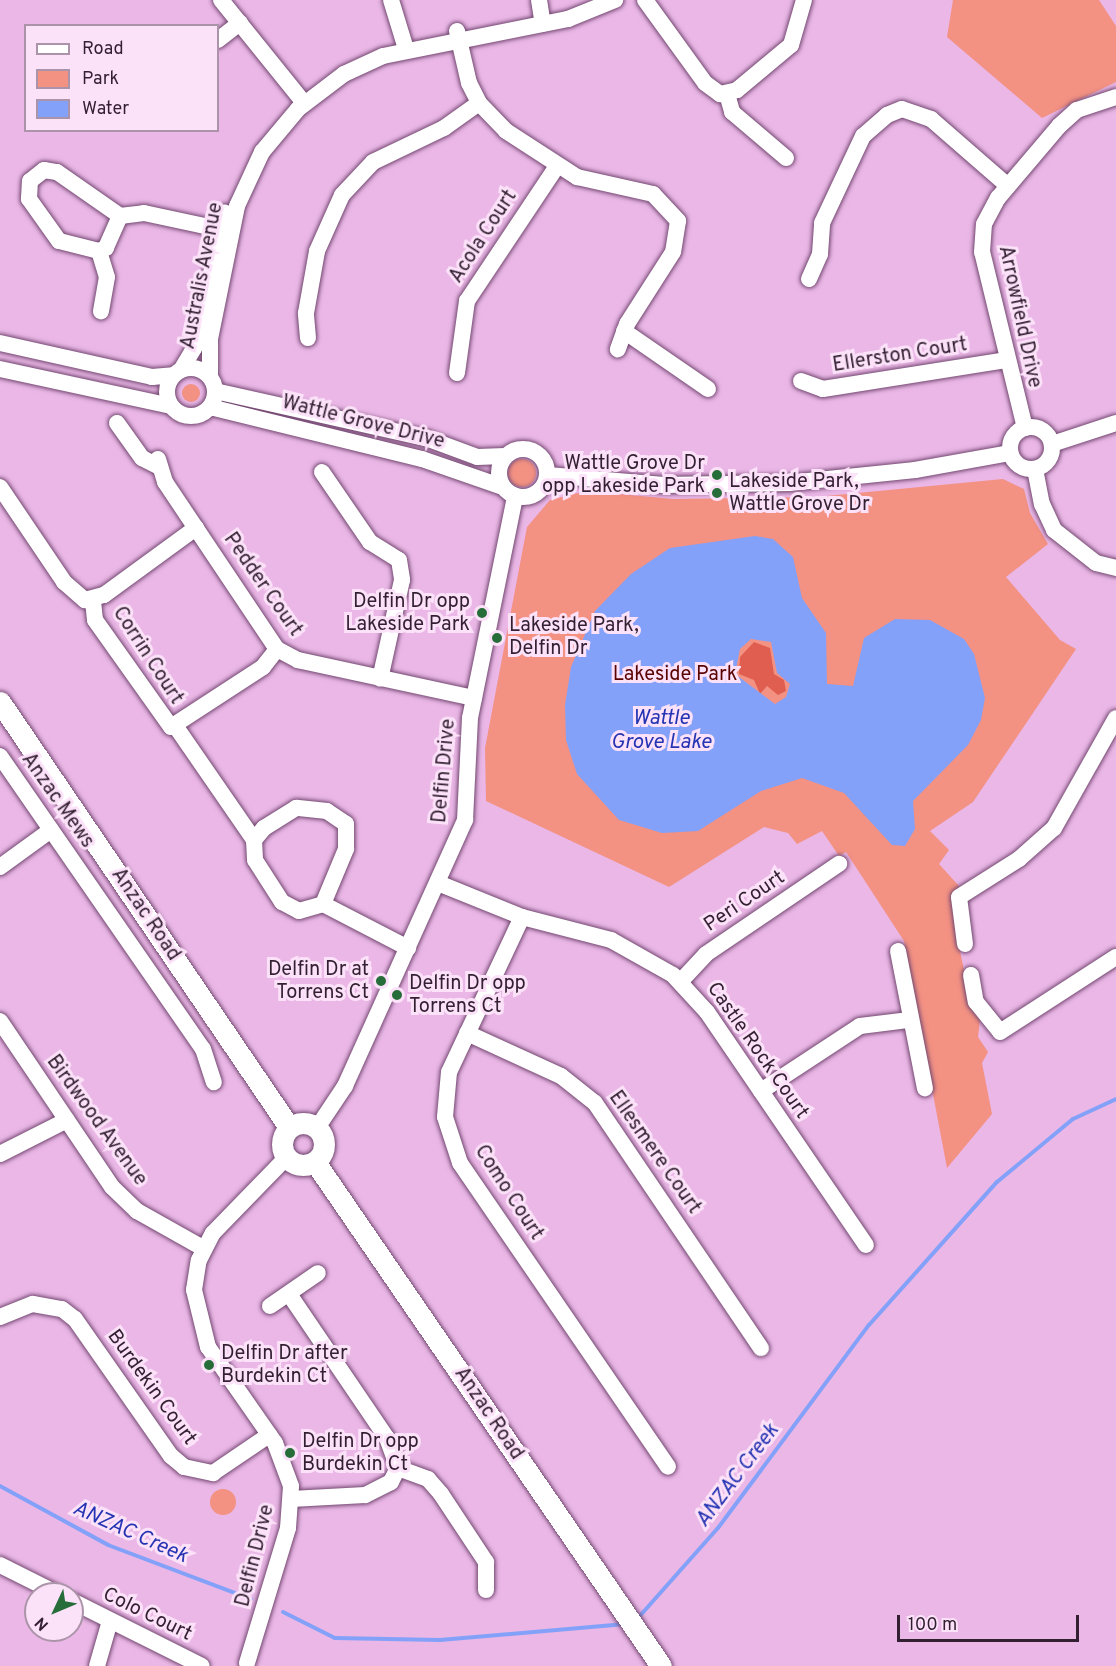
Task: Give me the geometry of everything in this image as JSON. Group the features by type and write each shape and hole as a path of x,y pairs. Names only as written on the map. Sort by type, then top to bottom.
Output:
{"main road":[{"name":"Anzac Road","path":"0,702 289,1127"},
{"path":"305,1122 317,1128 324,1146 315,1162 301,1165 286,1157 282,1143 289,1127 305,1122"},
{"name":"Anzac Road","path":"315,1162 661,1666"}],"street":[{"path":"221,0 301,100"},
{"path":"391,0 405,45"},
{"name":"Australis Avenue","path":"177,373 194,348 225,231 254,150 301,100 353,60 405,45 595,0"},
{"name":"Australis Avenue","path":"541,13 615,0"},
{"path":"645,0 709,88 726,94"},
{"path":"726,94 791,45 804,0"},
{"path":"219,39 240,23"},
{"path":"457,34 478,103 506,132 557,166 594,183 653,194 678,221 673,252 624,331 618,349"},
{"path":"726,94 732,112 786,158"},
{"name":"Arrowfield Drive","path":"1024,428 1006,360 981,238 989,210 1077,110 1116,97"},
{"path":"308,338 306,313 317,251 342,195 373,162 444,128 478,103"},
{"path":"809,279 820,254 822,223 863,136 886,115 902,109 931,119 1008,186"},
{"name":"Acola Court","path":"457,373 467,301 557,166"},
{"path":"120,216 106,248 99,251 59,241 48,231 29,199 30,181 44,170 57,172 120,216 144,213 225,231"},
{"name":"Australis Avenue","path":"212,384 208,351 225,231"},
{"path":"99,251 106,277 101,311"},
{"path":"624,331 708,389"},
{"path":"0,343 152,377 196,369 212,384 210,408 190,416 171,406 0,369"},
{"name":"Ellerston Court","path":"801,381 823,389 1006,360"},
{"path":"171,406 167,394 177,373"},
{"name":"Wattle Grove Drive","path":"212,384 426,438 477,457 505,456"},
{"name":"Wattle Grove Drive","path":"210,408 423,459 509,491"},
{"name":"Pedder Court","path":"117,423 142,458 159,463 196,528 277,649 298,660 474,698"},
{"path":"1052,444 1116,423"},
{"path":"1024,428 1042,430 1052,444 1047,463 1035,469 1019,466 1010,453 1014,435 1024,428"},
{"path":"518,448 533,450 545,460 548,475 537,494 509,491 499,471 505,456 518,448"},
{"path":"548,475 664,485 789,483 863,478 1010,453"},
{"path":"1035,469 1042,504 1054,530 1096,563 1116,568"},
{"path":"322,472 370,542 399,560 402,580 380,679"},
{"path":"0,487 64,582 93,601 196,528"},
{"name":"Delfin Drive","path":"317,1128 345,1086 465,820 474,698 509,491"},
{"name":"Corrin Court","path":"93,601 95,620 167,725 174,724 263,667 277,649"},
{"path":"965,945 959,897 1019,859 1054,828 1116,718"},
{"name":"Corrin Court","path":"174,724 218,792 254,840"},
{"name":"Anzac Mews","path":"0,756 203,1049 214,1082"},
{"path":"296,808 327,811 342,820 349,836 346,849 322,904 305,912 282,902 255,860 254,840 264,828 296,808"},
{"path":"0,867 51,830"},
{"name":"Peri Court","path":"680,982 706,954 839,864"},
{"name":"Castle Rock Court","path":"438,883 522,917 636,950 680,982 761,1091 866,1245"},
{"path":"322,904 408,948"},
{"name":"Como Court","path":"522,917 467,1033 444,1096 460,1163 668,1467"},
{"path":"898,951 908,1020 925,1088"},
{"path":"971,975 980,1008 1000,1032 1116,957"},
{"path":"761,1091 860,1026 908,1020"},
{"name":"Birdwood Avenue","path":"0,1021 125,1201 203,1248"},
{"name":"Ellesmere Court","path":"467,1033 561,1076 596,1103 761,1348"},
{"path":"0,1154 67,1120"},
{"path":"203,1248 286,1157"},
{"name":"Delfin Drive","path":"203,1248 194,1290 201,1329 269,1435 284,1463 291,1498 288,1528 246,1665"},
{"path":"270,1306 318,1273"},
{"path":"289,1294 387,1438 398,1468 391,1482 365,1495 291,1498"},
{"name":"Burdekin Court","path":"0,1317 33,1304 62,1309 75,1319 171,1456 184,1467 213,1473 269,1435"},
{"path":"398,1468 428,1479 441,1494 486,1562 486,1590"},
{"path":"0,1565 34,1582"},
{"name":"Colo Court","path":"84,1607 202,1666"},
{"path":"97,1666 110,1621"}],"green space":[{"path":"953,0 1099,0 1116,26 1116,82 1042,118 947,37"},
{"path":"191,384 197,387 200,393 197,399 191,402 185,399 182,393 185,387"},
{"path":"522,459 532,463 536,473 532,483 522,487 512,483 508,473 512,463"},
{"name":"Lakeside Park","path":"1003,479 1024,489 1030,513 1048,544 1006,577 1060,640 1076,649 973,802 930,831 949,850 939,864 959,886 954,922 971,1004 980,1020 978,1037 988,1052 982,1063 992,1114 947,1168 904,941 846,852 839,856 822,831 797,844 788,833 764,827 669,887 486,801 485,748 527,527 550,500 586,491 673,499 816,497"},
{"path":"223,1489 232,1493 236,1502 232,1511 223,1515 214,1511 210,1502 214,1493"}],"shaded area":[{"path":"754,642 770,648 774,674 784,680 786,691 778,695 767,686 760,694 754,680 739,674 740,657"}],"water":[{"name":"Wattle Grove Lake","path":"755,536 773,539 793,557 802,598 826,633 827,684 853,686 864,638 895,619 930,620 964,639 974,654 985,698 981,720 968,745 913,801 915,829 905,846 892,845 844,793 802,778 761,791 698,831 662,833 619,820 577,774 566,740 565,705 571,667 595,611 631,574 670,548","holes":["751,639 771,642 777,673 790,684 786,697 775,704 735,674 740,649"]}],"waterway":[{"name":"ANZAC Creek","path":"638,1618 718,1528 869,1325 997,1182 1073,1119 1116,1099"},
{"name":"ANZAC Creek","path":"0,1486 108,1545 251,1599"},
{"name":"ANZAC Creek","path":"283,1612 335,1638 440,1640 625,1624"}],"place":[{"name":"Wattle Grove Dr opp Lakeside Park","path":"717,475"},
{"name":"Lakeside Park, Wattle Grove Dr","path":"717,493"},
{"name":"Delfin Dr opp Lakeside Park","path":"482,613"},
{"name":"Lakeside Park, Delfin Dr","path":"497,638"},
{"name":"Delfin Dr at Torrens Ct","path":"381,981"},
{"name":"Delfin Dr opp Torrens Ct","path":"397,995"},
{"name":"Delfin Dr after Burdekin Ct","path":"209,1365"},
{"name":"Delfin Dr opp Burdekin Ct","path":"290,1453"}]}
